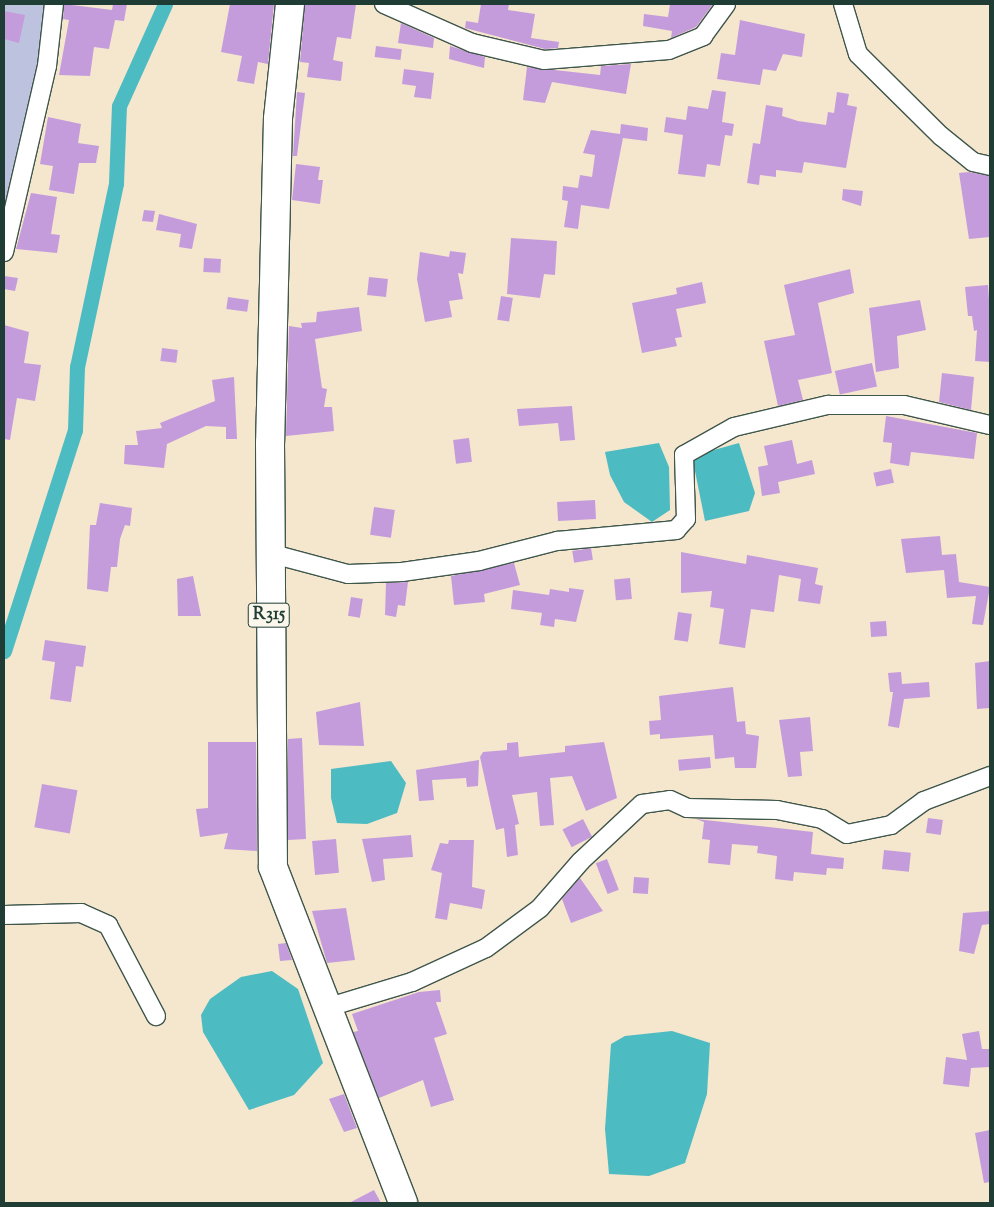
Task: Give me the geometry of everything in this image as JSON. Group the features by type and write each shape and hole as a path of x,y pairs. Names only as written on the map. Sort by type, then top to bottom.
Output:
{"main road":[{"name":"R315","path":"290,4 278,119 270,553 272,867 329,1007 403,1203"}],"street":[{"path":"4,252 47,66 54,4"},
{"path":"384,4 472,43 544,60 669,50 703,36 726,4"},
{"path":"843,4 858,54 941,136 972,162 990,166"},
{"path":"270,553 348,574 402,572 479,561 557,541 676,530 686,519 684,455 734,427 838,405 904,405 990,425"},
{"path":"329,1007 412,982 486,948 540,908 581,861 642,804 670,800 686,808 777,810 822,819 847,834 891,825 924,801 990,776"},
{"path":"4,915 81,913 108,925 156,1016"}],"shaded area":[{"path":"4,4 48,4 33,107 4,216"}],"water":[{"path":"659,443 669,467 670,510 652,522 624,502 610,475 605,452"},
{"path":"739,443 755,493 749,511 705,521 693,461 703,453"},
{"path":"391,761 406,783 397,813 367,824 337,823 331,798 331,769"},
{"path":"272,971 298,989 323,1063 294,1095 249,1110 203,1032 201,1015 210,999 241,977"},
{"path":"672,1031 710,1043 707,1094 685,1163 649,1176 609,1174 605,1129 611,1044 625,1036"}],"building":[{"path":"64,4 112,10 113,4 127,4 124,21 115,20 109,49 94,47 90,76 59,75 69,20 63,19"},
{"path":"230,4 274,4 268,64 258,62 254,84 237,81 242,56 221,52"},
{"path":"305,4 356,4 351,39 337,37 333,60 343,62 341,81 307,77 309,63 300,62"},
{"path":"481,4 509,4 508,10 535,14 531,38 559,42 558,48 545,49 465,28 466,21 478,23"},
{"path":"670,4 713,4 696,27 671,38 672,31 643,26 644,14 668,17"},
{"path":"4,11 25,15 19,43 4,39"},
{"path":"740,20 805,34 802,57 783,54 776,71 763,69 760,85 717,79 721,53 735,55"},
{"path":"401,23 434,38 433,48 398,43"},
{"path":"376,46 402,49 400,60 375,57"},
{"path":"450,46 485,57 484,68 449,59"},
{"path":"631,64 626,94 552,82 545,103 523,100 527,67 600,75 601,66"},
{"path":"404,69 434,73 431,99 414,97 416,86 402,84"},
{"path":"712,90 726,92 722,122 734,124 732,136 725,135 720,166 707,164 705,177 678,174 683,135 664,132 666,117 686,120 688,106 708,109"},
{"path":"297,92 305,93 297,156 293,156"},
{"path":"837,92 849,94 847,105 857,107 846,168 804,162 802,173 776,170 776,177 760,175 759,185 747,183 753,143 760,144 766,105 783,108 782,116 798,121 826,125 828,112 834,113"},
{"path":"48,117 81,124 78,143 99,146 96,163 79,163 74,194 49,190 53,166 40,164"},
{"path":"621,124 648,128 647,141 623,138 609,209 581,205 578,229 564,227 568,201 562,200 563,186 578,188 580,175 592,177 595,155 583,153 591,130 620,134"},
{"path":"296,164 320,167 318,180 323,180 320,204 292,200"},
{"path":"969,172 990,176 990,237 969,239 959,173"},
{"path":"843,189 863,191 861,206 842,200"},
{"path":"31,193 57,197 51,234 60,235 57,253 16,249"},
{"path":"144,210 155,211 153,222 142,221"},
{"path":"159,214 197,224 192,249 179,247 181,234 156,230"},
{"path":"511,238 557,241 555,275 544,274 540,298 507,294"},
{"path":"450,251 466,253 463,274 458,273 463,299 449,301 452,317 425,322 417,279 420,252 449,257"},
{"path":"204,258 221,259 220,273 203,272"},
{"path":"850,269 854,293 818,303 832,373 798,380 803,400 778,406 764,341 795,335 784,285"},
{"path":"4,276 18,278 15,291 4,289"},
{"path":"369,277 388,279 386,297 367,295"},
{"path":"702,282 706,303 676,309 682,337 675,338 677,346 642,353 632,303 677,294 676,288"},
{"path":"988,285 990,362 975,361 977,330 974,331 972,316 968,316 965,287"},
{"path":"501,296 513,298 509,322 497,320"},
{"path":"228,297 249,300 247,312 226,309"},
{"path":"920,300 926,330 897,336 899,368 876,372 869,308"},
{"path":"359,307 362,331 315,339 322,388 327,389 324,407 332,407 334,431 286,436 289,326 302,328 301,323 316,322 317,312"},
{"path":"4,325 29,332 24,363 41,365 35,401 17,398 10,440 4,439"},
{"path":"162,348 178,350 176,363 160,361"},
{"path":"872,363 877,386 840,394 835,371"},
{"path":"942,373 974,377 971,410 939,402"},
{"path":"234,377 237,439 226,439 226,427 206,426 167,444 164,468 124,464 125,445 138,445 136,431 162,428 160,423 215,401 212,380"},
{"path":"572,406 575,440 560,441 558,423 519,426 517,409"},
{"path":"886,416 977,433 974,459 911,452 909,466 890,463 892,443 883,442"},
{"path":"469,438 472,462 456,464 453,440"},
{"path":"792,440 797,464 812,460 815,474 778,482 780,493 762,496 758,467 768,465 764,446"},
{"path":"891,469 894,483 876,486 873,473"},
{"path":"595,500 596,519 558,521 557,502"},
{"path":"100,503 132,508 130,526 125,525 120,539 117,567 111,567 108,592 87,589 90,525 96,525"},
{"path":"374,507 395,510 391,538 370,535"},
{"path":"940,536 942,555 956,554 959,582 990,587 983,625 972,624 976,596 947,598 944,570 906,573 901,539"},
{"path":"591,548 593,560 574,563 572,551"},
{"path":"681,552 746,564 747,555 818,568 815,584 823,586 820,604 798,601 801,579 779,575 774,612 751,609 745,648 719,644 724,609 710,607 712,591 681,593"},
{"path":"514,563 520,585 484,594 485,602 454,605 451,576"},
{"path":"193,576 201,616 178,616 177,579"},
{"path":"630,578 632,599 616,600 614,579"},
{"path":"408,582 405,606 398,605 396,617 385,615 386,583"},
{"path":"569,588 584,590 576,622 555,619 554,627 540,625 542,613 511,609 513,590 549,595 550,589 569,592"},
{"path":"351,597 363,599 360,618 348,616"},
{"path":"678,612 692,614 688,642 674,640"},
{"path":"886,621 887,636 871,637 870,622"},
{"path":"45,640 86,646 83,667 76,666 71,702 50,699 55,662 42,660"},
{"path":"990,661 990,708 977,709 975,663"},
{"path":"901,672 902,684 929,682 930,697 904,699 899,728 888,726 893,692 890,692 888,673"},
{"path":"733,687 737,722 745,721 746,734 759,736 756,768 735,768 734,757 715,759 713,735 660,739 660,734 650,735 649,721 661,720 659,696"},
{"path":"360,702 364,746 319,745 316,712"},
{"path":"810,717 813,751 800,752 802,776 788,777 779,720"},
{"path":"302,738 306,839 288,840 288,739"},
{"path":"208,742 256,742 257,851 224,849 228,833 200,837 196,809 208,808"},
{"path":"518,742 519,757 565,752 565,746 604,742 617,798 586,811 572,776 550,778 554,825 540,826 537,792 512,795 519,824 515,825 518,855 507,857 504,828 496,830 480,757 483,752 507,750 507,743"},
{"path":"710,757 711,768 679,771 678,760"},
{"path":"479,760 478,786 467,787 466,778 432,780 434,800 419,801 416,770"},
{"path":"42,784 77,790 70,834 34,827"},
{"path":"928,818 943,820 941,835 926,833"},
{"path":"583,819 592,837 572,847 563,829"},
{"path":"696,819 813,832 811,854 844,858 843,869 827,868 826,875 794,872 793,881 775,879 777,856 757,853 758,846 732,844 730,865 708,863 710,840 702,839 704,822"},
{"path":"411,835 413,857 383,859 385,880 372,882 362,839"},
{"path":"336,839 339,873 315,875 312,841"},
{"path":"449,840 474,840 472,887 485,890 482,909 450,903 447,920 435,918 442,873 431,870 440,843 448,844"},
{"path":"884,850 911,853 909,872 882,869"},
{"path":"607,859 619,890 608,894 596,863"},
{"path":"634,877 649,878 648,894 633,893"},
{"path":"580,878 603,911 571,923 562,899"},
{"path":"346,908 355,960 327,963 312,911"},
{"path":"990,911 990,924 982,925 974,954 959,951 963,913"},
{"path":"286,943 292,960 280,961 278,944"},
{"path":"440,990 441,1002 436,1002 447,1034 434,1038 454,1100 431,1107 423,1080 379,1098 353,1032 358,1031 352,1014 419,992"},
{"path":"979,1031 982,1049 990,1049 990,1067 971,1068 969,1087 943,1084 946,1057 967,1060 962,1034"},
{"path":"344,1094 357,1128 344,1132 329,1099"},
{"path":"990,1130 990,1182 984,1183 975,1133"},
{"path":"374,1190 381,1203 349,1203"}],"waterway":[{"path":"4,651 75,430 77,367 116,183 119,106 165,4"}]}
